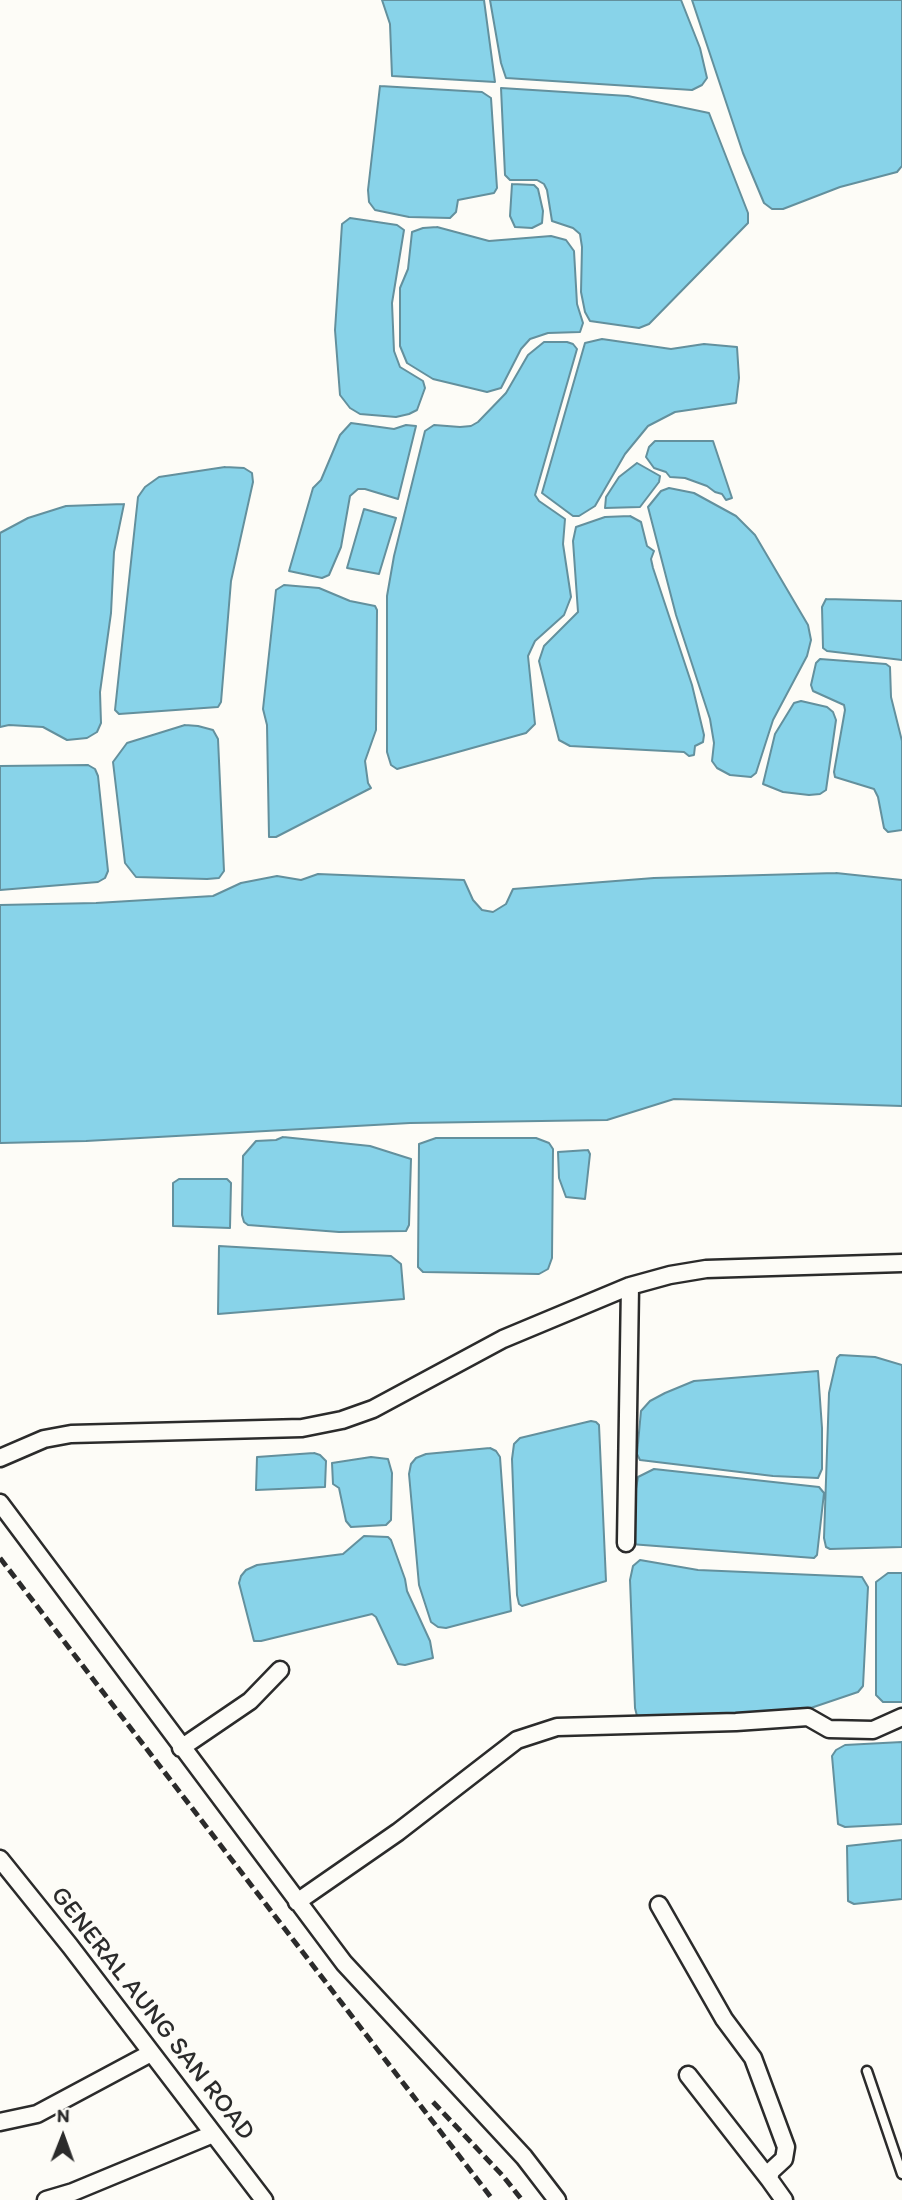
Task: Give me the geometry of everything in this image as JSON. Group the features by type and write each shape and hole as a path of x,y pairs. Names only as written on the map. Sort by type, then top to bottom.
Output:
{"street":[{"path":"0,1458 44,1439 71,1434 302,1428 342,1420 373,1409 503,1339 630,1286 670,1275 706,1269 902,1263"},
{"path":"626,1543 630,1286"},
{"path":"0,1503 344,1963 524,2157 557,2200"},
{"path":"181,1748 250,1701 280,1670"},
{"path":"297,1902 398,1832 517,1740 557,1727 736,1722 808,1717 829,1729 873,1730 902,1717"},
{"name":"GENERAL AUNG SAN ROAD","path":"0,1858 264,2200"},
{"path":"659,1905 724,2020 753,2058 786,2147 784,2160 771,2171 769,2179"},
{"path":"0,2122 37,2115 151,2053"},
{"path":"688,2075 784,2200"},
{"path":"46,2200 73,2192 213,2134"}],"lane":[{"path":"867,2071 902,2174"}],"water":[{"path":"382,0 484,0 495,82 392,76 390,24"},
{"path":"490,0 681,0 700,48 707,78 702,85 692,90 506,78"},
{"path":"692,0 902,0 902,166 897,172 840,187 783,209 772,209 764,203 743,153"},
{"path":"380,86 482,92 491,98 497,188 494,193 458,200 456,212 450,218 409,217 375,210 369,202 368,190"},
{"path":"501,88 628,96 709,113 748,213 748,223 649,324 639,328 590,321 585,312 581,292 580,234 573,228 552,221 544,184 537,180 510,180 505,175"},
{"path":"512,184 534,185 538,189 543,211 542,223 532,228 515,227 510,216"},
{"path":"350,218 397,225 404,230 392,303 394,351 400,367 423,381 425,388 417,410 409,414 396,417 360,414 350,408 340,395 335,330 342,224"},
{"path":"437,227 489,241 551,236 566,240 574,251 577,304 583,323 580,332 548,333 530,339 521,349 501,388 487,392 433,379 407,363 400,346 400,288 408,269 412,232"},
{"path":"602,339 671,349 704,344 737,347 739,378 736,403 675,412 648,426 625,454 595,506 579,516 573,516 542,493 585,343"},
{"path":"544,342 567,342 577,349 535,495 539,501 565,519 563,544 571,597 564,615 535,641 528,656 535,724 526,733 397,769 391,765 387,752 387,596 394,556 425,431 434,425 460,427 478,422 506,393 528,355"},
{"path":"351,423 394,429 406,425 416,426 398,499 358,489 350,496 341,547 329,575 322,578 289,571 313,488 321,480 340,435"},
{"path":"655,441 713,441 732,498 726,500 722,494 707,486 685,478 670,477 666,472 654,468 646,457 649,447"},
{"path":"637,463 660,476 659,482 640,507 605,508 606,497 619,477"},
{"path":"225,467 244,468 252,473 253,482 231,581 221,702 218,707 119,714 115,710 138,497 145,487 159,477"},
{"path":"669,488 694,493 736,516 755,535 808,625 811,640 807,656 773,720 756,773 751,777 730,775 717,768 712,761 714,743 710,719 676,615 648,507 661,491"},
{"path":"124,504 114,552 111,613 100,692 101,723 97,732 87,738 67,740 43,727 0,727 0,533 28,518 66,506"},
{"path":"364,509 396,518 379,574 347,568"},
{"path":"630,516 641,522 647,546 654,551 651,559 653,568 692,685 704,735 703,742 695,746 694,755 689,756 684,752 570,746 559,740 539,661 544,646 578,612 573,541 576,527 605,517"},
{"path":"284,585 319,588 350,601 375,606 376,730 365,761 371,788 276,837 269,837 267,725 263,709 276,590"},
{"path":"826,599 902,601 902,660 827,651 823,648 822,607"},
{"path":"820,659 886,664 890,667 891,697 902,741 902,830 888,832 884,828 874,789 835,777 845,710 844,705 813,691 811,685 816,663"},
{"path":"801,701 827,707 836,720 826,790 820,794 783,792 763,784 775,734 794,703"},
{"path":"185,725 213,730 218,739 224,871 219,878 207,879 136,877 125,863 113,762 127,743"},
{"path":"88,765 95,769 98,776 108,871 105,878 98,882 0,890 0,766"},
{"path":"836,873 902,880 902,1106 674,1099 607,1120 410,1123 86,1141 0,1143 0,905 213,896 241,883 277,876 301,880 318,874 464,880 473,900 482,910 493,912 506,904 513,889 654,878"},
{"path":"283,1137 370,1146 411,1159 409,1225 406,1231 339,1232 248,1225 244,1222 243,1156 256,1141"},
{"path":"436,1138 536,1138 549,1143 553,1149 552,1258 548,1269 539,1274 423,1272 418,1267 419,1144"},
{"path":"588,1150 590,1154 585,1199 566,1197 559,1178 558,1152"},
{"path":"179,1179 227,1179 231,1183 230,1228 173,1226 173,1183"},
{"path":"219,1246 391,1256 401,1264 404,1299 218,1314"},
{"path":"840,1355 875,1357 902,1365 902,1547 826,1547 824,1538 829,1393"},
{"path":"818,1371 822,1469 818,1478 773,1476 640,1460 637,1454 641,1411 650,1401 665,1393 694,1381"},
{"path":"591,1421 599,1425 606,1581 522,1606 517,1595 512,1459 514,1444 520,1438"},
{"path":"490,1448 500,1457 511,1611 446,1628 438,1627 431,1622 419,1585 409,1474 411,1464 416,1458 426,1454"},
{"path":"314,1453 326,1461 325,1487 256,1490 257,1457"},
{"path":"371,1457 388,1459 392,1473 391,1520 386,1525 351,1527 346,1521 339,1488 333,1484 332,1463"},
{"path":"654,1469 819,1487 824,1493 817,1555 814,1558 630,1544 627,1541 638,1477"},
{"path":"364,1536 388,1537 391,1540 407,1591 430,1641 433,1658 405,1665 398,1664 376,1617 372,1614 254,1641 239,1583 246,1570 257,1565 343,1554"},
{"path":"640,1560 698,1570 862,1577 868,1587 863,1686 858,1692 793,1714 643,1721 637,1716 635,1708 630,1580 633,1566"},
{"path":"888,1573 902,1573 902,1702 883,1702 876,1695 876,1582"},
{"path":"902,1742 902,1824 845,1827 838,1824 832,1756 836,1750 845,1745"},
{"path":"902,1840 902,1899 854,1904 848,1901 847,1846"}],"railway":[{"path":"0,1558 493,2200"},
{"path":"433,2102 522,2200"}]}
